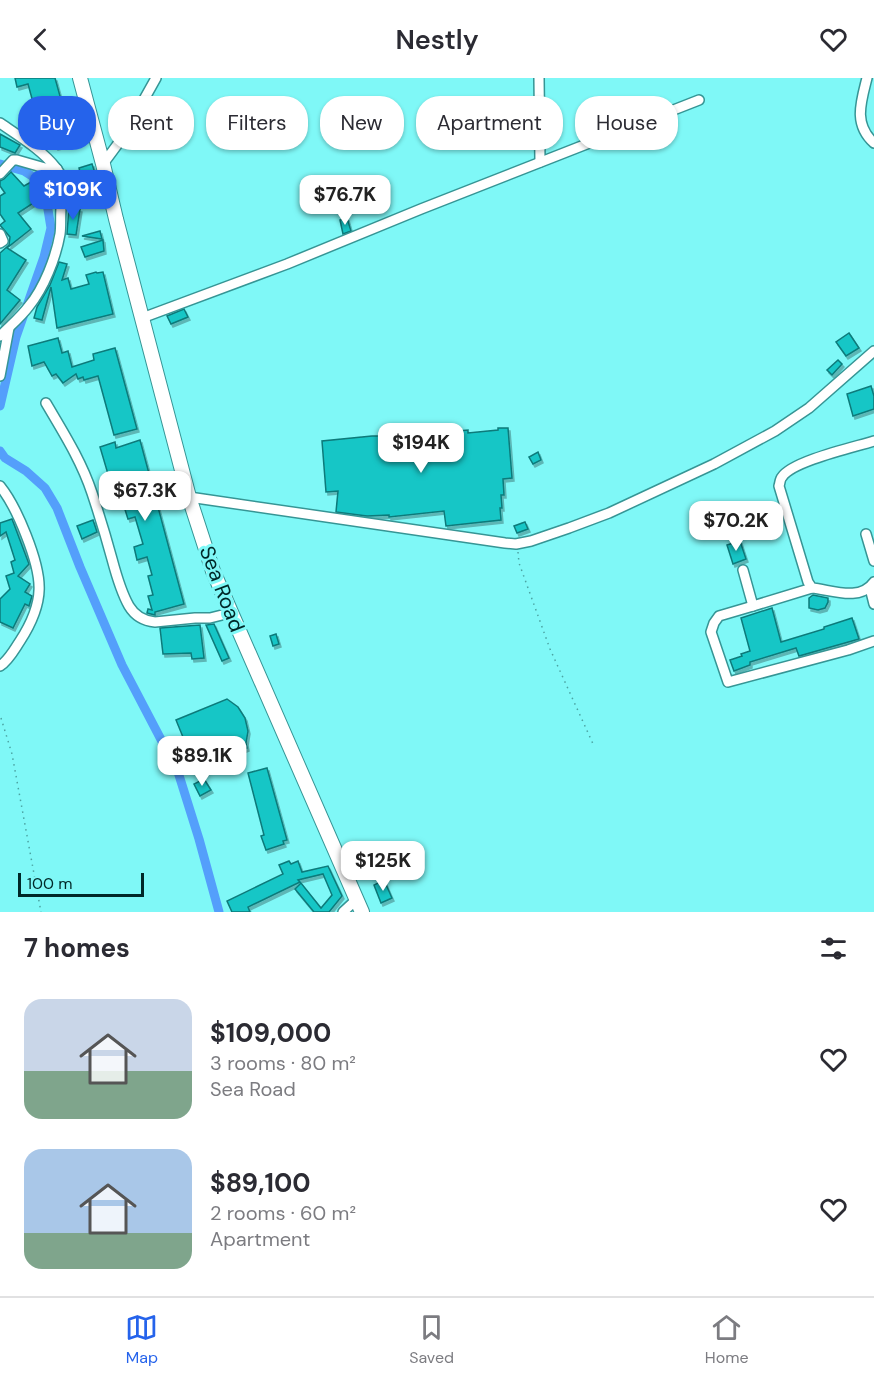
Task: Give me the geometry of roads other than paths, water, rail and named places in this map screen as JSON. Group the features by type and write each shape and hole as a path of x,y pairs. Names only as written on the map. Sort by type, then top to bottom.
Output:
{"highway":[{"name":"Sea Road","path":"80,78 189,497 213,572 359,906"}],"street":[{"path":"103,164 123,137 156,78"},
{"path":"538,78 540,162"},
{"path":"867,78 860,120 867,137 874,143"},
{"path":"142,318 287,264 699,100"},
{"path":"0,123 35,148 57,169 71,194"},
{"path":"0,174 10,164 21,160 45,168 57,169"},
{"path":"0,336 28,308 45,280 57,243 64,196 82,186 92,187 107,183"},
{"path":"0,234 3,241 0,243"},
{"path":"0,376 9,328"},
{"path":"189,497 516,544 531,541 609,513 714,465 809,408 874,351"},
{"path":"46,403 80,462 122,590 131,609 149,622 210,618 230,613"},
{"path":"812,588 808,582 779,486 782,476 795,466 874,441"},
{"path":"0,486 10,499 21,522 35,558 40,582 38,605 33,620 7,661 0,666"},
{"path":"866,534 874,561"},
{"path":"743,570 753,606"},
{"path":"874,604 872,585 851,594 812,588 719,616 711,632 728,682 874,641"},
{"path":"343,912 359,906"}],"waterway":[{"path":"0,164 24,171 35,178 45,191 51,228 44,257 16,337 0,406"},
{"path":"0,451 5,458 26,471 45,488 57,508 122,665 178,772 219,912"}]}
